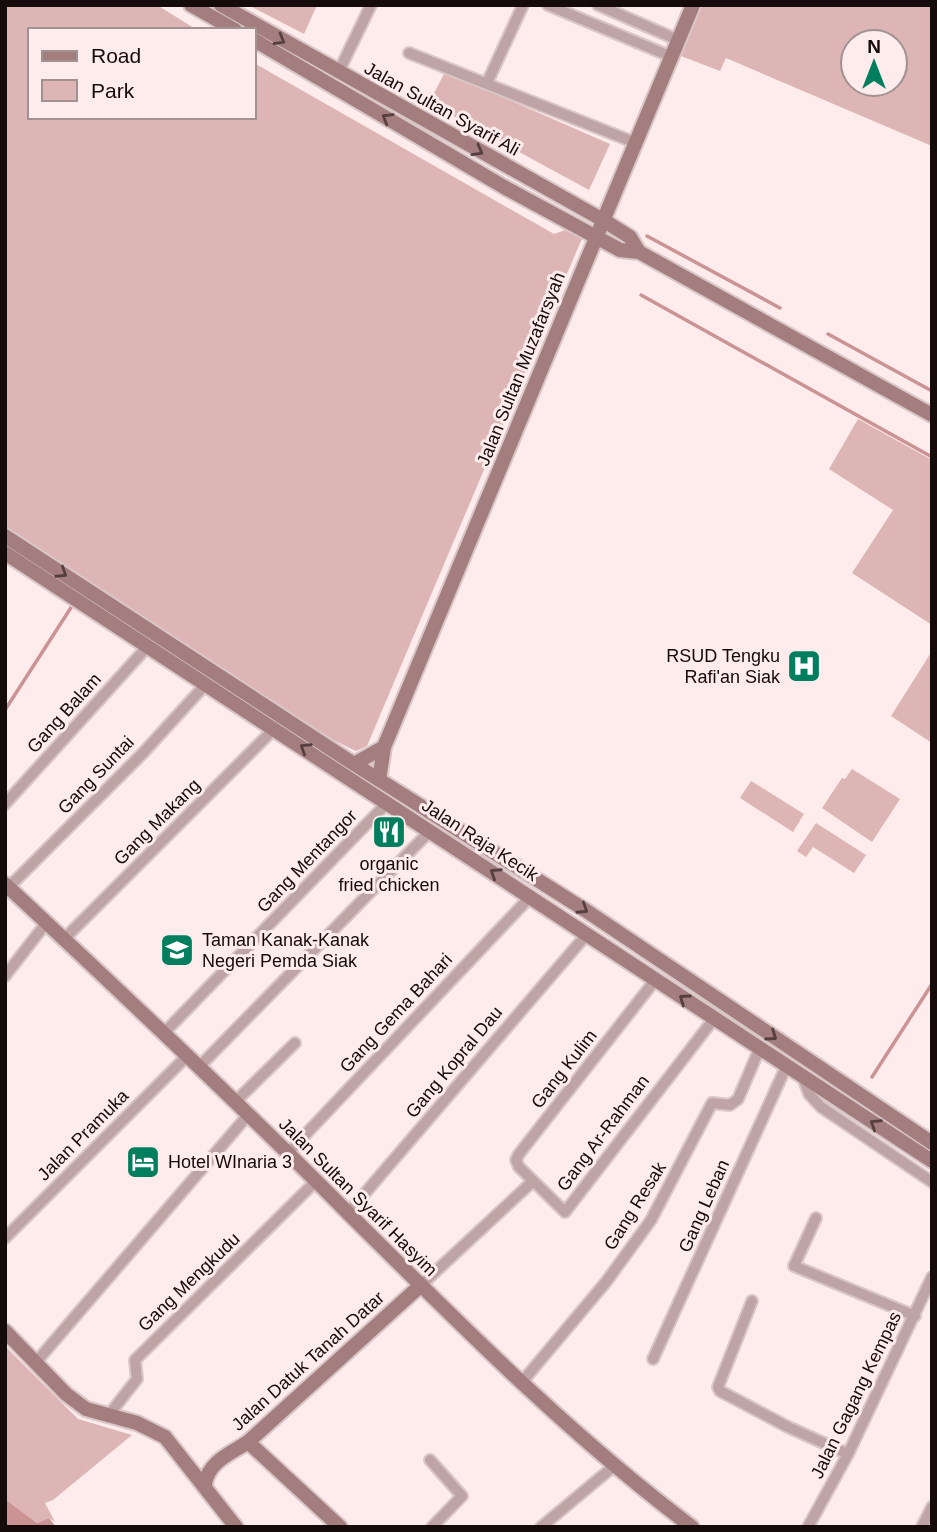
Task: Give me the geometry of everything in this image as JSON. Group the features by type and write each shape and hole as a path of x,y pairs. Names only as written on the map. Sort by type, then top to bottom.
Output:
{"street":[{"path":"191,5 231,28"},
{"name":"Jalan Sultan Syarif Ali","path":"221,5 338,74 603,220 630,237 639,252"},
{"path":"338,74 371,5"},
{"path":"488,83 523,5"},
{"path":"548,5 672,57"},
{"path":"598,5 678,40"},
{"name":"Jalan Sultan Muzafarsyah","path":"379,780 384,747 693,5"},
{"name":"Jalan Sultan Syarif Ali","path":"256,41 504,187 620,250 639,252 932,415"},
{"path":"409,52 636,143"},
{"name":"Jalan Raja Kecik","path":"5,536 252,705 354,764 585,910 932,1143"},
{"name":"Jalan Raja Kecik","path":"5,553 206,684 252,705 275,728 656,979 713,1020 932,1161"},
{"name":"Gang Balam","path":"5,804 148,646"},
{"name":"Gang Suntai","path":"7,886 143,753 206,684"},
{"name":"Gang Makang","path":"63,940 275,728"},
{"path":"354,764 384,747"},
{"name":"Gang Mentangor","path":"163,1034 388,802"},
{"path":"198,1068 430,831"},
{"name":"Jalan Sultan Syarif Hasyim","path":"7,886 248,1115 420,1286 522,1382 614,1466 692,1527"},
{"name":"Gang Gema Bahari","path":"287,1154 531,896"},
{"path":"5,976 47,922"},
{"name":"Gang Kopral Dau","path":"348,1213 587,934"},
{"name":"Gang Kulim","path":"532,1182 516,1160 519,1154 656,979"},
{"name":"Gang Ar-Rahman","path":"420,1286 532,1182 565,1212 713,1020"},
{"path":"234,1102 295,1043"},
{"name":"Gang Resak","path":"522,1382 606,1282 651,1220 712,1103 730,1105 737,1099 759,1050"},
{"name":"Jalan Pramuka","path":"5,1238 186,1057"},
{"name":"Gang Leban","path":"653,1359 786,1067"},
{"path":"803,1077 809,1094 821,1107 932,1182"},
{"path":"37,1361 248,1115"},
{"name":"Gang Mengkudu","path":"108,1416 137,1379 138,1373 133,1366 135,1360 316,1181"},
{"path":"816,1217 794,1266 915,1316"},
{"name":"Jalan Gagang Kempas","path":"808,1527 848,1454 932,1278"},
{"name":"Jalan Datuk Tanah Datar","path":"219,1461 248,1442 420,1286"},
{"path":"752,1301 718,1380 720,1391 788,1427 848,1454"},
{"path":"5,1331 37,1361 66,1394 86,1409 153,1430 165,1437 205,1484 236,1527"},
{"path":"248,1442 340,1527"},
{"path":"183,1457 219,1461"},
{"path":"430,1460 462,1496 432,1527"},
{"path":"205,1484 207,1475 219,1461"},
{"path":"541,1527 614,1466"},
{"path":"922,1527 932,1507"}],"green space":[{"path":"5,5 157,5 194,28 28,28 28,119 256,119 256,64 554,234 568,229 583,236 367,746 356,751 333,740 5,527"},
{"path":"248,5 317,5 304,34"},
{"path":"702,5 932,5 932,146 726,58 720,71 681,56"},
{"path":"445,72 610,144 589,190 429,103"},
{"path":"858,419 932,460 932,625 852,573 893,510 829,469"},
{"path":"932,651 932,743 891,716"},
{"path":"852,769 900,799 872,842 822,808 842,778 845,779"},
{"path":"751,781 804,814 793,832 740,798"},
{"path":"816,823 866,855 854,873 813,847 806,857 797,851"},
{"path":"5,1346 78,1419 132,1435 53,1500 45,1503 55,1522 49,1518 37,1523 5,1499"}],"shaded area":[{"path":"5,1499 37,1523 49,1518 56,1527 5,1527"}],"waterway":[{"path":"647,236 780,308"},
{"path":"641,295 932,457"},
{"path":"828,334 932,391"},
{"path":"5,710 72,606"},
{"path":"872,1077 932,984"}],"place":[{"name":"RSUD Tengku Rafi'an Siak","path":"804,666"},
{"name":"organic fried chicken","path":"389,832"},
{"name":"Taman Kanak-Kanak Negeri Pemda Siak","path":"177,950"},
{"name":"Hotel WInaria 3","path":"143,1162"}]}
